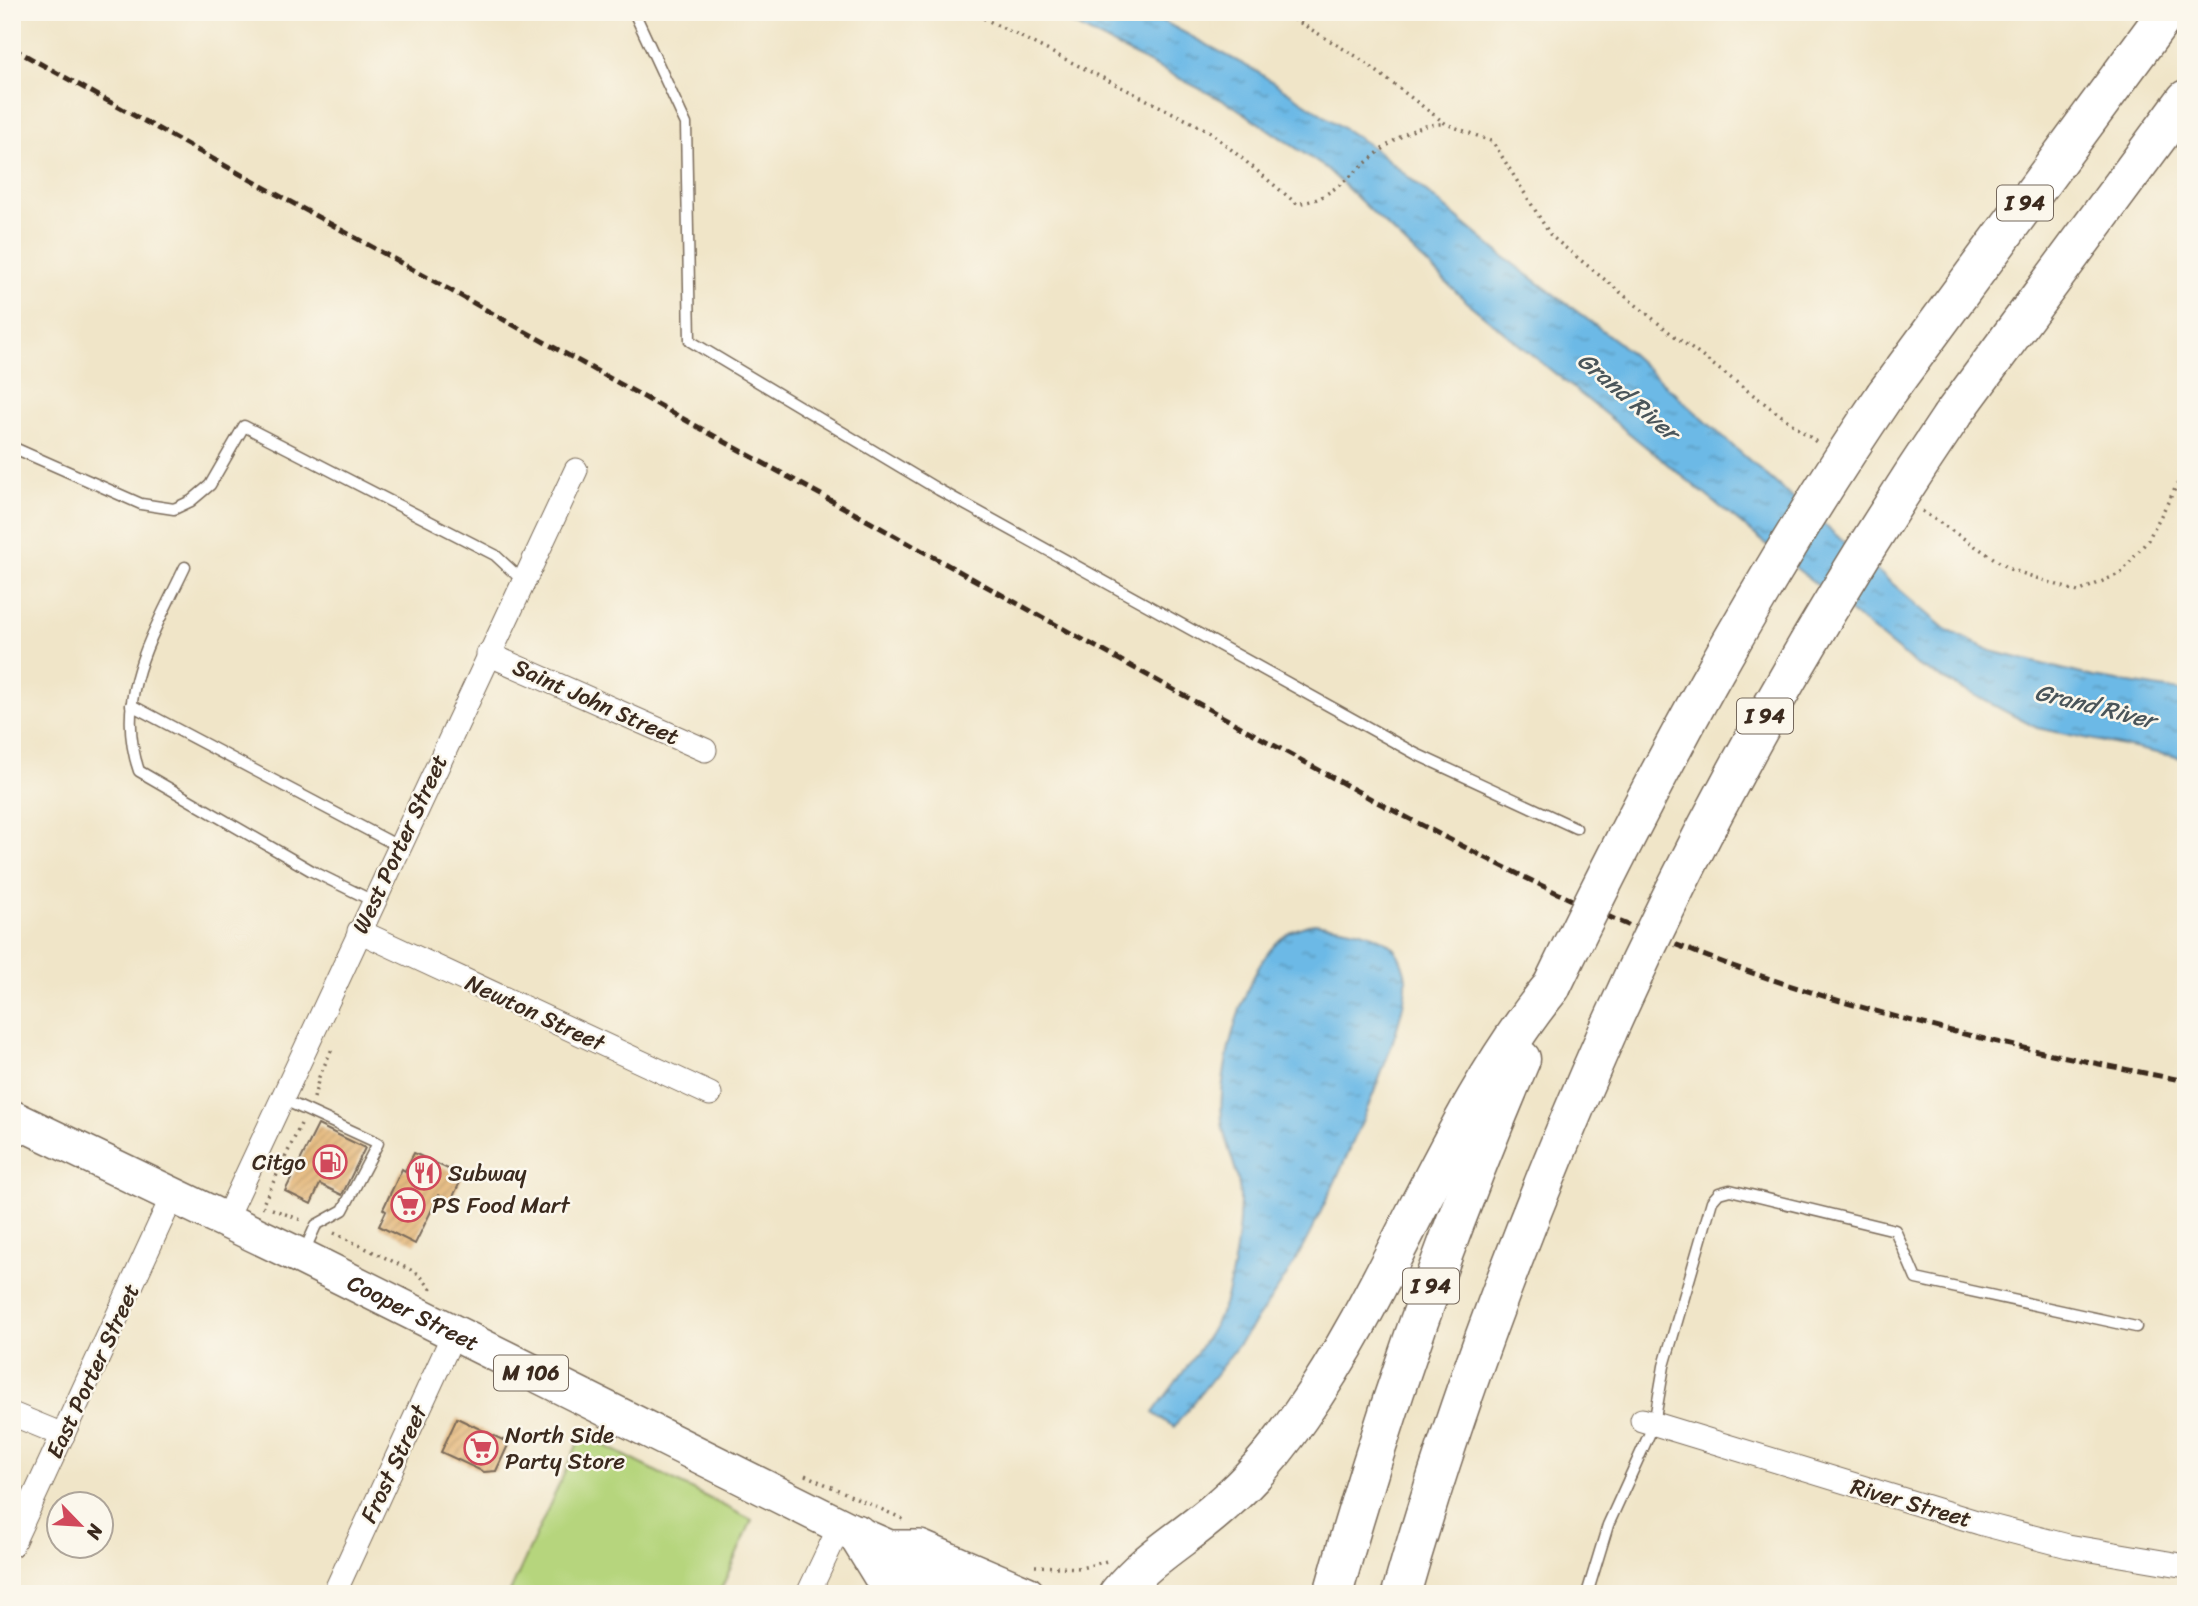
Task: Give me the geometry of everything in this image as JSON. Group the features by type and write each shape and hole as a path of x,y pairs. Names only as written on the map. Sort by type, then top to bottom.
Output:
{"highway":[{"name":"I 94","path":"1332,1594 1382,1428 1424,1305 1495,1121 1552,986 1634,818 1722,654 1802,522 1885,395 2167,12"},
{"name":"I 94","path":"1401,1594 1436,1475 1497,1301 1567,1122 1669,895 1740,758 1814,629 1951,417 2186,99"},
{"path":"1129,1583 1223,1505 1256,1471 1300,1416 1350,1332 1481,1088 1552,986"},
{"path":"875,1533 884,1578 915,1594"}],"main road":[{"name":"Cooper Street","path":"12,1118 302,1256 454,1334 875,1533 1028,1580"},
{"name":"Cooper Street","path":"875,1533 906,1572 952,1594"}],"street":[{"name":"West Porter Street","path":"226,1219 576,470"},
{"name":"Saint John Street","path":"488,654 705,750"},
{"name":"Newton Street","path":"359,931 710,1094"},
{"name":"East Porter Street","path":"12,1545 173,1195"},
{"name":"Frost Street","path":"334,1594 454,1334"},
{"path":"12,1414 63,1436"},
{"name":"River Street","path":"1648,1422 1983,1524 2068,1546 2186,1566"},
{"path":"808,1594 875,1533"}],"lane":[{"path":"634,12 686,124 690,341 939,490 1404,747 1576,828"},
{"path":"12,447 141,505 174,509 191,502 210,485 244,426 495,555 523,581"},
{"path":"185,567 137,672 131,705 131,746 139,771 312,871 373,901"},
{"path":"131,705 398,846"},
{"path":"282,1098 378,1143 343,1210 316,1225 302,1256"},
{"path":"1587,1594 1608,1525 1648,1422 1712,1201 1724,1190 1895,1230 1916,1279 2136,1327"}],"path":[{"path":"971,12 1209,131 1297,204 1322,197 1384,148 1424,124 1446,124"},
{"path":"1282,12 1359,58 1446,124 1493,142 1551,236 1668,331 1826,449"},
{"path":"1918,509 2010,569 2078,592 2121,572 2148,540 2186,468"},
{"path":"332,1049 308,1111 262,1206 316,1225 419,1274 433,1292"},
{"path":"802,1474 875,1533"},
{"path":"1028,1580 1122,1558 1128,1559 1129,1583"}],"green space":[{"path":"582,1434 752,1520 719,1594 509,1594"}],"water":[{"name":"Grand River","path":"1049,12 1146,12 1256,71 1375,149 1504,257 1619,343 1734,447 1945,629 1991,651 2093,677 2186,692 2186,759 2037,728 1915,664 1469,304 1327,169 1232,105"},
{"path":"1314,923 1370,934 1390,945 1397,953 1406,978 1403,1003 1393,1039 1360,1127 1302,1249 1248,1332 1174,1427 1153,1413 1203,1343 1220,1314 1236,1251 1240,1192 1223,1128 1221,1107 1228,1052 1236,1022 1258,967 1273,947 1292,931"}],"building":[{"path":"318,1125 365,1148 342,1195 320,1184 311,1204 285,1191"},
{"path":"414,1153 463,1176 451,1201 439,1195 415,1244 379,1226 386,1211 383,1209 402,1169 405,1171"},
{"path":"457,1418 509,1443 496,1471 484,1472 441,1452"}],"railway":[{"path":"12,48 1375,801 1570,899 1690,950 1811,992 1997,1042 2186,1081"}],"place":[{"name":"Citgo","path":"330,1162"},
{"name":"Subway","path":"424,1173"},
{"name":"PS Food Mart","path":"408,1205"},
{"name":"North Side Party Store","path":"481,1448"}]}
